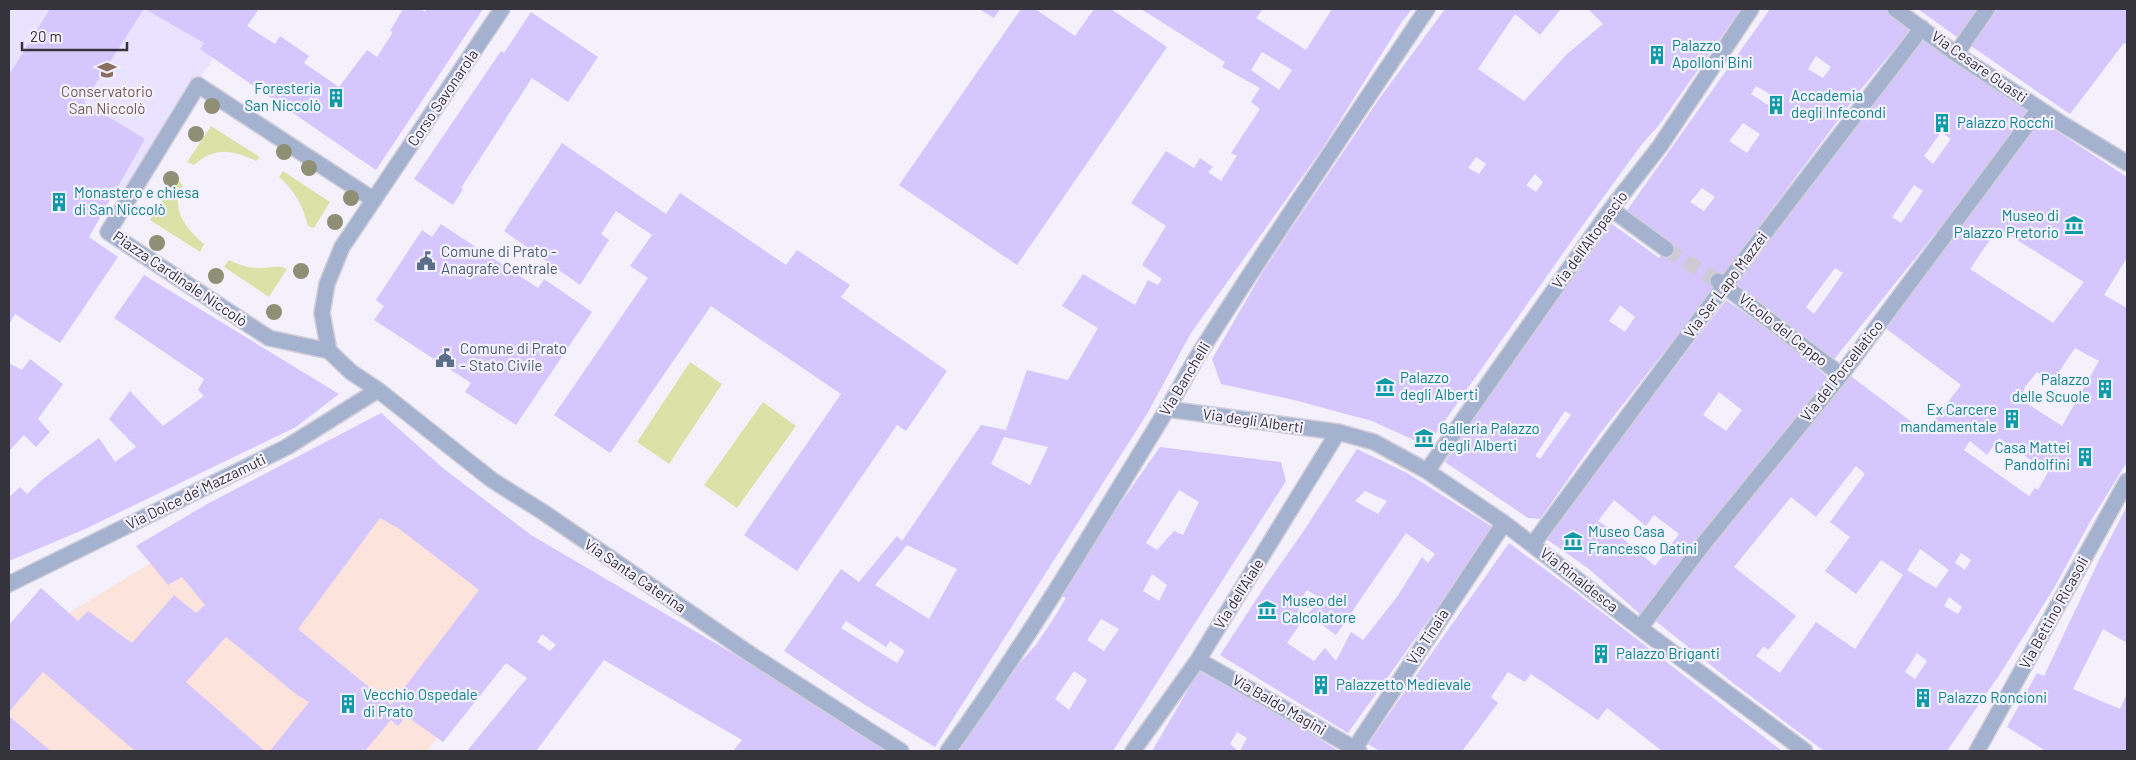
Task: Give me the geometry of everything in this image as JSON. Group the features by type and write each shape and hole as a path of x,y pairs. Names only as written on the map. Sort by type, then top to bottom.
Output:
{"street":[{"name":"Corso Savonarola","path":"374,200 502,9"},
{"name":"Via Banchelli","path":"948,751 1042,613 1204,346 1266,248 1427,9"},
{"name":"Via dell'Altopascio","path":"1427,471 1611,209 1660,146 1751,9"},
{"name":"Via Cesare Guasti","path":"1895,9 1956,54 2064,125 2127,163"},
{"path":"1956,54 1987,9"},
{"name":"Via Ser Lapo Mazzei","path":"1533,544 1721,283 1922,28"},
{"name":"Piazza Cardinale Niccolò","path":"329,351 269,338 108,232 198,85 374,200"},
{"name":"Via del Porcellatico","path":"1640,628 1705,542 1841,375 2040,109"},
{"path":"374,200 342,247 327,284 322,313 329,351 351,372 378,390"},
{"path":"1611,209 1666,249"},
{"name":"Vicolo del Ceppo","path":"1721,283 1841,375"},
{"name":"Via Dolce de' Mazzamuti","path":"9,584 287,447 378,390"},
{"name":"Via Santa Caterina","path":"378,390 492,480 750,654 900,751"},
{"name":"Via degli Alberti","path":"1167,409 1338,432"},
{"name":"Via Rinaldesca","path":"1338,432 1374,442 1427,471 1504,523 1640,628 1805,751"},
{"name":"Via dell'Aiale","path":"1133,751 1198,660 1338,432"},
{"name":"Via Bettino Ricasoli","path":"1984,749 2127,481"},
{"name":"Via Tinaia","path":"1355,750 1504,523"},
{"name":"Via Baldo Magini","path":"1198,660 1355,750"}],"shaded area":[{"name":"Conservatorio San Niccolò","path":"9,9 247,9 122,193 9,132"},
{"path":"378,423 571,567 427,751 9,751 9,650"}],"green space":[{"path":"211,126 260,157 256,161 232,152 217,152 194,165 187,162"},
{"path":"283,171 330,202 314,228 308,226 298,199 279,177"},
{"path":"176,179 183,185 178,199 178,207 190,230 204,244 200,252 150,220"},
{"path":"229,260 252,268 280,267 287,269 269,297 224,267"},
{"path":"690,362 722,384 669,464 637,442"},
{"path":"763,402 796,426 737,508 704,485"}],"building":[{"name":"Monastero e chiesa di San Niccolò","path":"50,9 144,9 84,102 145,139 89,237 118,257 60,343 15,314 9,324 9,75"},
{"name":"Foresteria San Niccolò","path":"145,9 259,9 247,26 275,44 280,36 309,56 304,63 339,87 367,50 377,57 393,32 390,31 403,9 420,9 425,12 427,9 483,9 376,170 200,49 204,43"},
{"path":"979,9 1000,9 994,18"},
{"path":"1021,9 1035,9 1075,36 1094,9 1111,9 1167,47 1017,265 899,185"},
{"path":"1141,9 1263,9 1256,18 1306,50 1332,9 1412,9 1401,23 1322,149 1191,333 1147,414 935,747 862,703 784,651 841,569 859,582 897,536 902,541 981,425 1006,430 1027,370 1068,380 1098,328 1062,306 1083,274 1135,305 1148,280 1158,285 1162,279 1142,265 1166,226 1131,203 1166,151 1194,168 1200,158 1213,167 1208,172 1221,181 1237,156 1231,153 1260,109 1251,102 1260,88 1222,67 1225,62","holes":["1262,52 1292,70 1279,90 1251,70","1004,437 1048,447 1030,485 991,464","907,545 957,569 929,619 875,585","846,621 886,647 890,641 905,651 897,663 841,628"]},
{"path":"1445,9 1561,9 1540,35 1515,14 1478,69 1524,101 1567,54 1603,24 1588,9 1741,9 1659,125 1642,144 1578,232 1427,446 1372,421 1294,400 1221,384 1212,359 1262,273 1379,99","holes":["1476,157 1486,164 1479,174 1468,168","1535,174 1543,182 1536,192 1526,185"]},
{"path":"1770,9 1887,9 1912,28 1862,88 1686,324 1599,435 1540,519 1528,518 1445,462 1506,371 1612,224 1659,258 1666,249 1623,216","holes":["1816,56 1831,67 1823,78 1808,69","1756,86 1775,97 1768,105 1751,94","1743,123 1760,134 1747,153 1729,141","1702,188 1715,197 1704,211 1690,202","1620,305 1635,317 1625,332 1609,321","1565,411 1571,415 1540,459 1535,456"]},
{"path":"1918,9 1981,9 1961,40"},
{"path":"1997,9 2127,9 2127,45 2124,43 2070,114 1971,46"},
{"path":"531,12 598,57 568,102 532,78 461,188 463,189 453,205 414,179 501,51 504,53"},
{"path":"1924,36 2031,114 1832,362 1733,289","holes":["1941,132 1951,139 1933,164 1924,156","1914,185 1923,191 1901,223 1892,217","1835,268 1843,273 1814,314 1806,307"]},
{"path":"2037,118 2127,177 2127,258 2104,295 2127,308 2127,462 2090,522 2054,588 2000,674 1947,751 1824,751 1733,683 1652,618 1848,374 1925,432 1930,426 1961,385 1884,327","holes":["1998,228 2084,282 2053,323 1970,269","2075,348 2099,361 2062,426 2020,399 2025,387 2037,372 2052,382","1999,438 2048,472 2038,490 2035,488 2029,496 1964,450 1970,441 1987,455","1856,466 1865,474 1830,522 1850,537 1825,571 1856,594 1881,560 1903,575 1855,649 1816,622 1780,673 1756,656 1764,646 1768,650 1796,616 1734,567 1791,497 1816,517","1920,549 1949,570 1936,588 1907,570","1961,553 1971,560 1965,570 1955,563","1949,597 1962,607 1958,614 1944,606","1917,653 1927,661 1915,679 1905,672"]},
{"path":"562,143 666,214 680,193 786,265 797,250 850,285 841,297 947,371 906,431 897,425 797,571 744,535 841,394 711,306 610,453 554,415 648,278 630,266 652,235 616,211 601,234 609,240 580,285 504,231"},
{"path":"441,224 538,288 544,279 592,312 516,425 465,392 471,383 374,320 384,306 376,300 422,230 432,237"},
{"path":"144,275 339,394 296,427 83,530 9,561 9,497 20,487 27,494 43,479 99,438 115,462 136,447 109,419 130,391 163,426 204,396 198,390 204,379 114,318"},
{"path":"1726,300 1780,338 1831,380 1641,615 1589,569 1545,538","holes":["1719,392 1742,410 1726,431 1703,415","1614,500 1646,526 1654,515 1679,534 1655,566 1614,531 1598,521"]},
{"path":"30,359 63,384 38,419 50,432 36,447 24,435 9,451 9,363 22,370"},
{"path":"381,413 444,469 531,535 783,683 886,751 733,751 742,740 604,660 536,751 467,751 527,678 506,663 443,742 406,716 398,726 391,720 365,751 270,751 309,702 297,695 226,637 186,682 265,751 135,751 43,672 9,712 9,625 41,588 78,621 88,611 132,643 174,595 196,613 205,605 182,577 168,585 136,546 209,503","holes":["380,518 398,528 479,590 391,705 298,629","542,634 556,645 550,651 537,642"]},
{"path":"1160,447 1281,462 1286,481 1113,751 958,751 1016,667 1035,646 1054,618 1066,598 1060,595 1094,541","holes":["1179,490 1199,502 1183,535 1174,531 1157,550 1146,543","1152,574 1167,585 1159,601 1143,591","1101,619 1119,629 1104,651 1087,640","1074,671 1087,680 1069,710 1055,699"]},
{"path":"1357,449 1407,473 1494,528 1348,733 1220,655","holes":["1365,491 1387,501 1378,514 1355,501","1406,533 1435,554 1428,563 1422,557 1397,597 1363,640 1351,632 1336,661 1325,648 1314,661 1287,643 1307,614 1336,635","1307,590 1322,599 1307,614 1296,607"]},
{"path":"2127,506 2127,643 2103,629 2073,689 2120,709 2127,693 2127,751 2046,751 2007,727 2037,673 2044,676"},
{"path":"1509,543 1782,751 1662,751 1607,708 1598,720 1531,674 1525,682 1508,672 1491,697 1498,703 1463,750 1466,751 1379,751 1368,744"},
{"path":"1199,671 1265,706 1339,751 1240,751 1247,738 1237,732 1230,744 1238,751 1152,751"},
{"path":"9,716 51,751 9,751"}],"tunnel":[{"path":"1666,249 1718,281"}],"place":[{"name":"Palazzo Apolloni Bini","path":"1657,55"},
{"name":"Conservatorio San Niccolò","path":"107,70"},
{"name":"Foresteria San Niccolò","path":"336,98"},
{"name":"Accademia degli Infecondi","path":"1776,105"},
{"name":"Palazzo Rocchi","path":"1942,123"},
{"name":"Monastero e chiesa di San Niccolò","path":"59,202"},
{"name":"Museo di Palazzo Pretorio","path":"2074,225"},
{"name":"Comune di Prato - Anagrafe Centrale","path":"426,261"},
{"name":"Comune di Prato - Stato Civile","path":"445,358"},
{"name":"Palazzo degli Alberti","path":"1385,387"},
{"name":"Palazzo delle Scuole","path":"2105,389"},
{"name":"Ex Carcere mandamentale","path":"2012,419"},
{"name":"Galleria Palazzo degli Alberti","path":"1424,438"},
{"name":"Casa Mattei Pandolfini","path":"2085,457"},
{"name":"Museo Casa Francesco Datini","path":"1573,541"},
{"name":"Museo del Calcolatore","path":"1267,610"},
{"name":"Palazzo Briganti","path":"1601,654"},
{"name":"Palazzetto Medievale","path":"1321,685"},
{"name":"Palazzo Roncioni","path":"1923,698"},
{"name":"Vecchio Ospedale di Prato","path":"348,704"}]}
